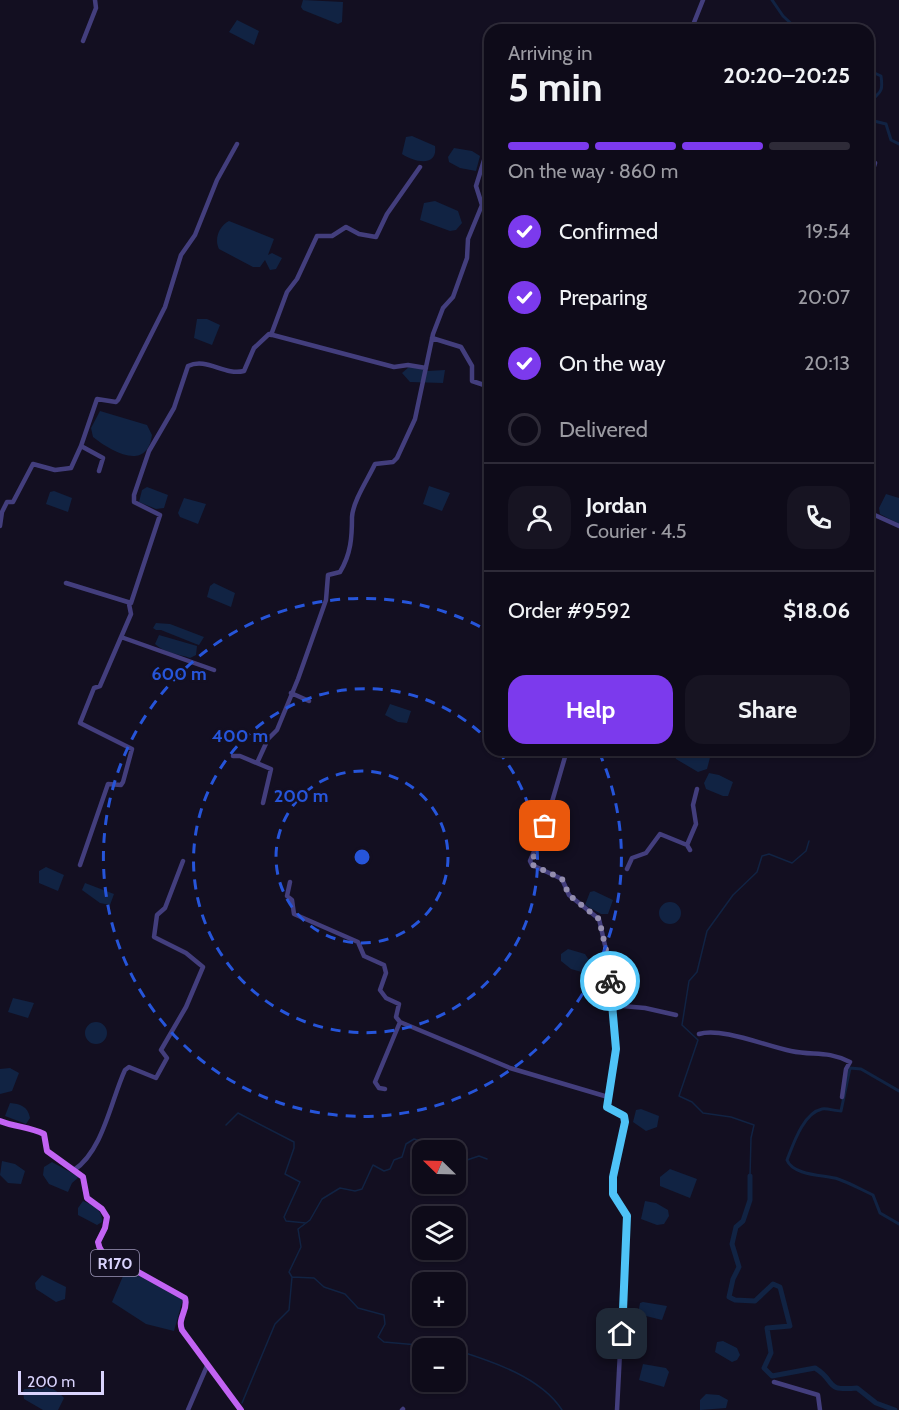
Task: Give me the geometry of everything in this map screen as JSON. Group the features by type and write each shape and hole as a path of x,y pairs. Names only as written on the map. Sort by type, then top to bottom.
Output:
{"main road":[{"name":"R170","path":"0,1120 16,1127 31,1128 44,1134 47,1151 83,1177 87,1198 102,1209 107,1217 105,1228 98,1242 100,1250 121,1267 131,1268 185,1298 186,1305 180,1326 241,1410"}],"street":[{"path":"83,41 96,8 95,0"},
{"path":"693,24 703,0"},
{"path":"0,526 2,512 7,502 13,502 18,496 33,464 63,471 71,468 97,399 116,402 118,400 165,307 181,255 195,235 217,180 237,144"},
{"path":"256,763 268,739 277,730 326,600 328,575 341,571 350,549 354,536 353,516 375,464 393,462 399,455 415,418 432,338 443,308 453,297 467,258 468,239 482,205 476,186 484,160"},
{"path":"271,335 284,299 297,279 317,236 332,236 346,227 359,234 376,237 387,214 420,167"},
{"path":"80,866 108,784 121,785 132,749 80,723 93,690 100,686 131,614 129,604 160,514 134,502 134,495 150,451 174,408 188,366 204,363 226,371 244,371 260,340 271,335 394,367 408,365 426,368"},
{"path":"432,338 461,347 472,366 471,381 484,385"},
{"path":"81,446 103,458 99,471"},
{"path":"874,515 899,526"},
{"path":"66,582 129,604"},
{"path":"121,638 214,670"},
{"path":"291,693 309,702"},
{"path":"232,756 240,756 272,771 263,803"},
{"path":"565,756 545,826 530,861 532,865 562,879 569,895 599,919 609,963 616,1049 607,1107 624,1116 625,1122 613,1177 613,1194 627,1216 625,1299 617,1410"},
{"path":"687,845 696,824 693,805 697,789"},
{"path":"627,869 632,858 646,853 660,834 687,845 690,850"},
{"path":"74,1170 88,1157 111,1111 125,1070 129,1067 156,1078 167,1058 161,1051 167,1036 186,1007 203,967 186,953 154,937 157,915 165,908 183,861"},
{"path":"290,882 287,896 292,900 294,914 358,942 364,956 384,965 386,972 380,990 386,998 399,1004 396,1017 400,1022 510,1068 608,1097"},
{"path":"611,1005 645,1008 676,1015"},
{"path":"385,1089 379,1088 375,1082 400,1022"},
{"path":"699,1034 715,1031 793,1052 822,1052 842,1058 850,1062 846,1069 842,1097"},
{"path":"188,1410 207,1366"},
{"path":"774,1382 818,1395 820,1410"}],"water":[{"path":"303,0 343,2 342,22 338,24 303,10 301,7"},
{"path":"237,20 259,31 254,45 229,32"},
{"path":"412,136 435,146 433,158 419,161 402,154 406,137"},
{"path":"454,148 472,151 480,156 476,171 460,168 449,162 448,157"},
{"path":"435,201 458,211 462,223 456,230 450,231 420,220 424,203"},
{"path":"229,221 274,239 268,255 272,253 282,258 276,269 270,270 265,260 260,267 253,267 219,249 218,233"},
{"path":"197,319 207,319 220,325 212,345 194,338"},
{"path":"410,366 428,371 445,370 443,383 410,382 402,373"},
{"path":"100,411 147,425 152,435 149,446 143,453 128,456 93,437 91,428"},
{"path":"429,486 450,493 442,511 423,504"},
{"path":"147,487 168,495 164,508 156,509 139,502 142,490"},
{"path":"54,491 72,498 68,512 46,504 50,492"},
{"path":"886,494 899,498 899,524 880,514 879,508"},
{"path":"184,498 206,504 198,524 180,517 178,513"},
{"path":"214,583 235,593 231,607 207,597 210,586"},
{"path":"156,623 170,624 204,637 199,645 156,630 153,628"},
{"path":"159,635 197,646 196,655 190,658 163,649 155,644"},
{"path":"390,704 411,711 407,723 398,722 385,715"},
{"path":"675,756 710,756 707,769 698,772"},
{"path":"709,773 733,782 728,796 706,789 704,783"},
{"path":"46,867 64,875 58,891 39,883 39,871"},
{"path":"85,883 114,894 110,905 100,903 82,890"},
{"path":"594,891 613,900 608,914 601,914 585,905 590,892"},
{"path":"670,902 678,905 681,913 678,921 670,924 662,921 659,913 662,905"},
{"path":"568,949 585,954 589,960 585,973 571,969 561,961 561,954"},
{"path":"13,998 34,1003 28,1018 8,1012"},
{"path":"96,1022 104,1025 107,1033 104,1041 96,1044 88,1041 85,1033 88,1025"},
{"path":"10,1068 19,1073 12,1091 0,1094 0,1069"},
{"path":"10,1103 25,1108 30,1118 26,1124 5,1116"},
{"path":"641,1109 659,1116 657,1127 646,1131 633,1122 636,1110"},
{"path":"2,1161 15,1164 25,1171 21,1184 8,1183 0,1175"},
{"path":"52,1162 79,1177 72,1183 68,1192 49,1184 43,1175 44,1167"},
{"path":"670,1169 697,1179 690,1198 660,1186 660,1177"},
{"path":"83,1201 99,1211 102,1222 97,1225 78,1215 78,1208"},
{"path":"645,1201 656,1203 668,1210 669,1216 664,1224 657,1225 641,1219"},
{"path":"126,1269 183,1299 174,1331 146,1324 112,1302"},
{"path":"42,1275 66,1287 65,1299 56,1302 36,1289 35,1283"},
{"path":"640,1303 667,1306 662,1320 638,1314"},
{"path":"723,1341 737,1348 740,1355 737,1360 732,1362 715,1352 717,1342"},
{"path":"643,1364 666,1368 669,1372 664,1387 639,1380"},
{"path":"30,1381 48,1386 61,1394 64,1398 58,1410 43,1410 24,1399 23,1391"},
{"path":"706,1394 719,1395 728,1400 726,1408 700,1410 700,1400"}],"waterway":[{"path":"772,0 792,24"},
{"path":"874,73 881,76 882,83 881,91 874,98"},
{"path":"874,121 886,124 891,140 899,144"},
{"path":"750,1176 751,1138 754,1125 731,1117 703,1113 692,1102 679,1096 698,1040 682,1025 689,981 697,972 707,931 733,895 757,872 762,856 769,854 792,863 806,851 809,841"},
{"path":"899,1091 861,1069 850,1068 841,1111 822,1109 809,1117 800,1130 787,1160 790,1165 803,1172 838,1179 873,1195 880,1213 899,1224"},
{"path":"226,1125 238,1113 294,1142 285,1174 300,1182 284,1217 286,1221 306,1223"},
{"path":"412,1140 417,1140"},
{"path":"412,1140 406,1144 402,1157 394,1160 390,1169 384,1171 373,1165 362,1189 355,1191 340,1188 322,1199 310,1220 298,1229 301,1247 289,1272 292,1277 314,1278 324,1287 345,1294 358,1308 384,1315 385,1324 378,1337 384,1342 412,1344"},
{"path":"466,1160 479,1156 487,1159"},
{"path":"750,1176 750,1200 743,1221 736,1227 732,1244 739,1267 733,1279 729,1297 735,1300 755,1301 773,1284 780,1287 790,1326 767,1328 771,1353 764,1368 772,1376 815,1368 834,1387 857,1388 876,1403 895,1410"},
{"path":"242,1403 275,1324 289,1310 292,1277"},
{"path":"466,1353 528,1379 553,1398 562,1410"}],"way so far":[{"path":"545,826 531,858 531,864 562,879 569,895 599,919 609,963 610,981"}],"route":[{"path":"610,981 616,1049 607,1107 624,1116 625,1122 613,1177 613,1194 627,1216 622,1334"}]}
